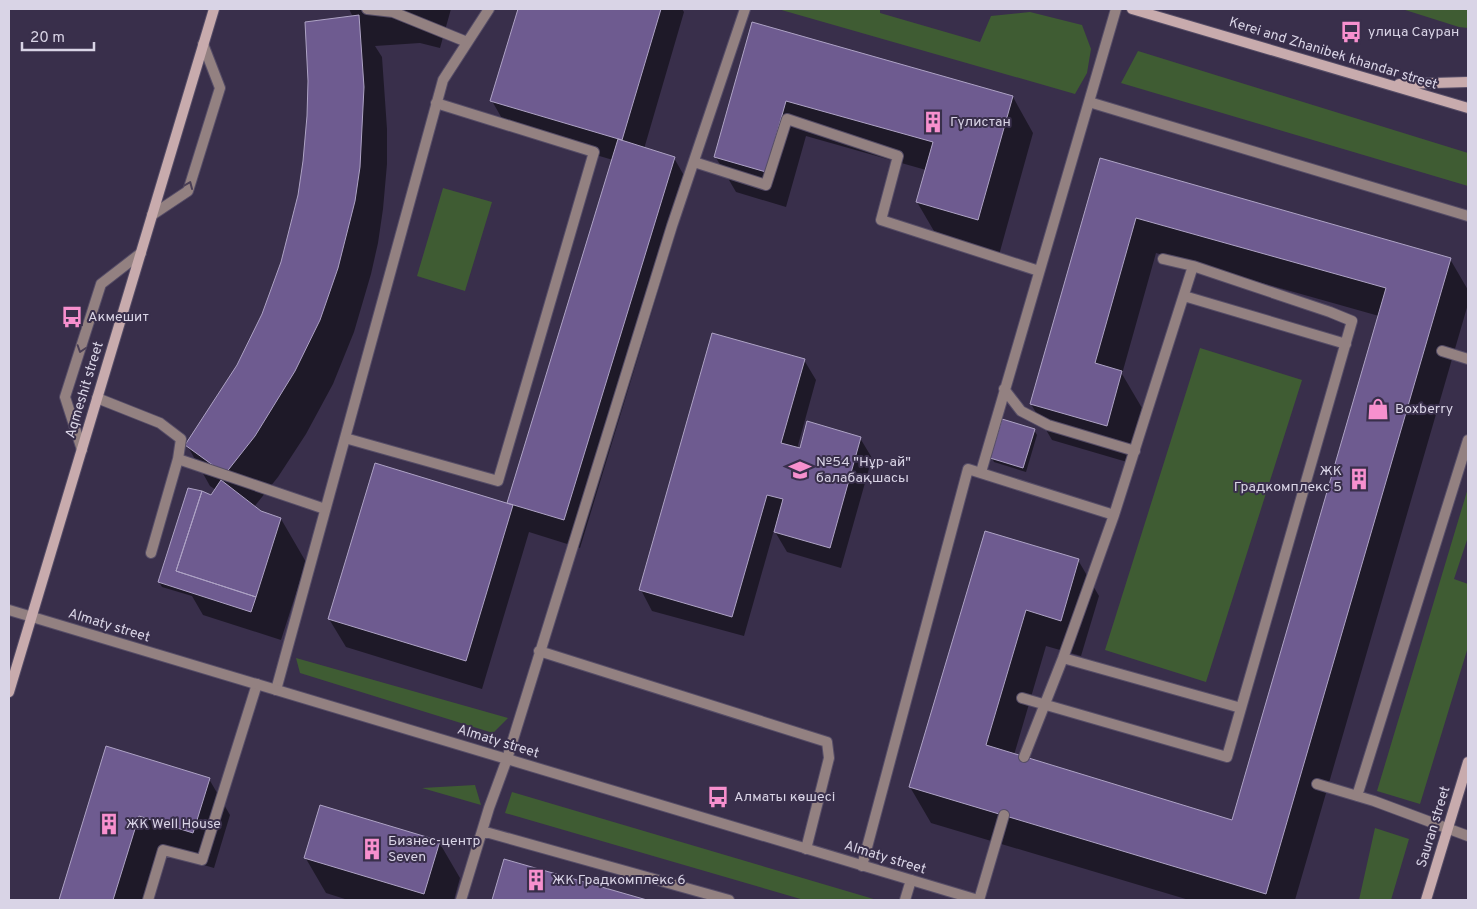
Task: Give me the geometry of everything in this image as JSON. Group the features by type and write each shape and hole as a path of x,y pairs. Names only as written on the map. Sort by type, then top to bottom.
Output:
{"main road":[{"name":"Aqmeshit street","path":"9,692 214,9"},
{"name":"Kerei and Zhanibek khandar street","path":"1132,9 1148,11 1468,108"},
{"path":"1388,85 1468,82"},
{"name":"Sauran street","path":"1426,900 1468,762"}],"street":[{"path":"367,9 393,12 468,42"},
{"path":"276,690 443,80 489,9"},
{"path":"461,900 694,162 745,9"},
{"path":"981,472 1116,9"},
{"path":"152,215 188,191 220,88 204,44"},
{"path":"1089,102 1468,216"},
{"path":"345,438 498,481 594,152 436,103"},
{"path":"694,162 766,185 787,119 898,156 881,220 1039,271"},
{"path":"82,450 66,397 101,284 141,253"},
{"path":"1022,698 1044,706 1227,757 1352,321 1193,266 1163,259"},
{"path":"1024,756 1063,658 1114,515 1193,266"},
{"path":"1184,296 1346,344"},
{"path":"1442,351 1468,359"},
{"path":"1004,388 1021,411 1048,425 1135,451"},
{"path":"97,398 160,423 181,439 178,459 151,553"},
{"path":"1357,796 1468,440"},
{"path":"178,459 325,509"},
{"path":"862,866 968,469 1114,515"},
{"name":"Almaty street","path":"9,610 979,900"},
{"path":"540,651 827,742 829,758 806,849"},
{"path":"1063,658 1241,708"},
{"path":"148,900 163,850 202,860 257,684"},
{"path":"1317,784 1357,796 1468,836"},
{"path":"979,900 1004,815"},
{"path":"482,830 729,900"},
{"path":"905,900 911,880"}],"green space":[{"path":"778,9 880,9 880,13 980,42 991,16 1030,12 1082,25 1091,49 1087,73 1075,94"},
{"path":"1402,9 1468,9 1468,28 1459,27"},
{"path":"1138,51 1468,153 1468,186 1121,83"},
{"path":"443,188 492,202 465,291 417,276"},
{"path":"1200,348 1302,380 1206,682 1105,650"},
{"path":"1468,488 1468,537 1454,579 1468,584 1468,647 1420,804 1377,791"},
{"path":"296,658 508,718 493,733 300,673"},
{"path":"475,785 481,805 422,788"},
{"path":"512,792 877,900 804,900 505,813"},
{"path":"1375,828 1409,839 1391,900 1359,900"}],"building":[{"path":"518,9 661,9 622,140 490,101"},
{"path":"359,15 364,87 360,167 355,201 338,268 320,320 295,371 255,436 225,474 185,445 237,365 262,314 281,262 298,195 303,161 308,81 305,22"},
{"name":"Гүлистан","path":"752,22 1013,96 978,220 916,202 933,142 786,101 766,172 714,157"},
{"path":"618,139 675,157 564,520 507,503"},
{"name":"ЖК Градкомплекс 5","path":"1100,158 1451,258 1266,894 909,787 985,531 1079,559 1061,621 1026,610 986,745 1232,820 1386,288 1136,218 1095,363 1122,371 1107,426 1030,404"},
{"path":"712,333 805,359 781,443 800,448 807,421 861,437 830,548 774,532 783,499 767,495 732,617 639,590"},
{"path":"1002,419 1035,429 1023,468 990,458"},
{"path":"375,463 513,505 466,661 328,619"},
{"path":"221,480 261,511 281,518 256,597 176,571 202,491 211,495"},
{"path":"188,488 202,491 176,571 256,597 251,612 158,582"},
{"name":"ЖК Well House","path":"106,746 210,778 193,833 139,816 113,900 59,900"},
{"name":"Бизнес-центр Seven","path":"320,805 440,841 424,894 304,858"},
{"name":"ЖК Градкомплекс 6","path":"504,859 647,900 492,900"}],"place":[{"name":"улица Сауран","path":"1351,32"},
{"name":"Гүлистан","path":"933,122"},
{"name":"Акмешит","path":"72,317"},
{"name":"Boxberry","path":"1378,409"},
{"name":"№54 \"Нұр-ай\" балабақшасы","path":"800,470"},
{"name":"ЖК Градкомплекс 5","path":"1359,479"},
{"name":"Алматы көшесі","path":"718,797"},
{"name":"ЖК Well House","path":"109,824"},
{"name":"Бизнес-центр Seven","path":"372,849"},
{"name":"ЖК Градкомплекс 6","path":"536,880"}]}
